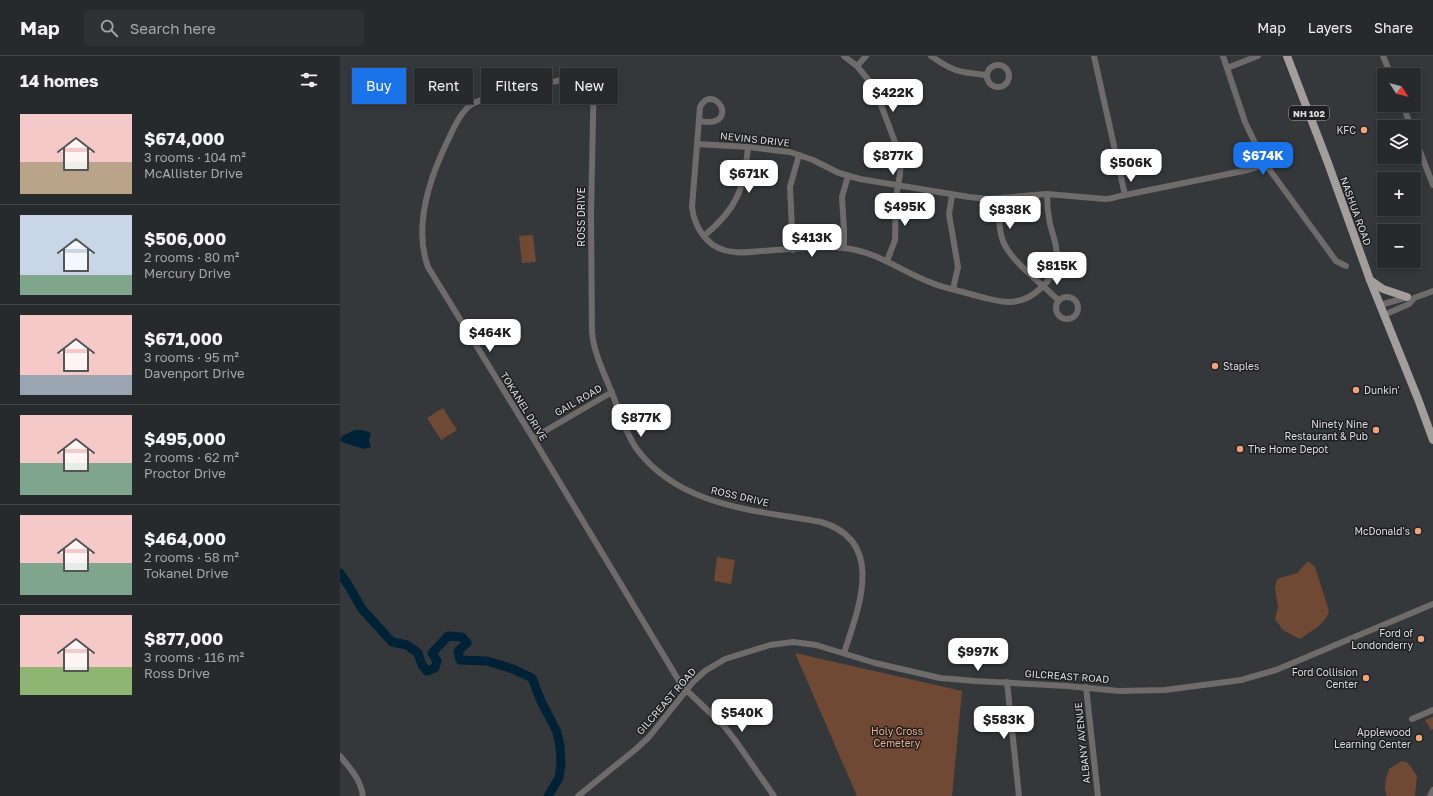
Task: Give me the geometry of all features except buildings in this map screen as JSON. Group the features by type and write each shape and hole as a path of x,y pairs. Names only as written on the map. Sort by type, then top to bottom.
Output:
{"main road":[{"name":"NASHUA ROAD","path":"1287,56 1328,163 1370,280 1433,440"},
{"path":"1370,280 1383,289 1410,298"}],"street":[{"path":"844,56 857,66 867,77 872,86 902,163 896,203 896,240 887,261"},
{"path":"857,66 866,56"},
{"path":"931,56 946,67 959,72 986,75"},
{"path":"1094,56 1125,195"},
{"path":"1223,56 1245,122 1264,162 1336,261 1346,266"},
{"path":"1227,68 1258,56"},
{"path":"1383,56 1388,68"},
{"name":"TOKANEL DRIVE","path":"560,80 478,101 468,107 454,126 436,163 427,197 422,232 422,244 428,267 676,675 686,690 724,726 774,796"},
{"path":"699,121 711,122 718,119 721,116 722,111 720,104 716,100 711,99 704,101 700,107 692,207 694,220 704,236 713,245 733,252 844,248 867,253 932,283 997,301 1010,302 1022,300 1032,296 1044,286 1053,272 1057,260 1055,242 1048,212 1047,194"},
{"name":"ROSS DRIVE","path":"593,104 590,214 592,273 591,325 594,344 624,424 636,447 643,456 660,473 679,486 712,501 734,507 832,525 852,540 858,550 861,561 862,585 859,608 844,653"},
{"name":"NEVINS DRIVE","path":"697,144 783,151 798,154 848,176 898,186 979,198 1047,194 1105,200 1115,198 1117,196 1248,170 1257,167 1264,162"},
{"path":"704,236 716,226 732,206 740,191 745,177 748,147"},
{"path":"793,250 790,187 798,154"},
{"path":"1421,154 1433,186"},
{"path":"844,248 842,197 848,176"},
{"path":"952,195 949,214 958,267 953,289"},
{"path":"998,198 1001,237 1007,250 1058,300"},
{"path":"1380,305 1433,291"},
{"path":"1384,315 1409,304 1410,298"},
{"name":"GAIL ROAD","path":"533,438 612,392"},
{"name":"GILCREAST ROAD","path":"578,796 623,761 645,741 686,690 697,678 714,664 770,645 793,642 805,643 875,663 929,676 975,681 1119,690 1166,690 1253,678 1276,670 1433,604"},
{"path":"1007,682 1019,796"},
{"name":"ALBANY AVENUE","path":"1086,687 1098,796"},
{"path":"1412,719 1433,710"},
{"path":"340,756 358,781 363,796"},
{"path":"1430,796 1433,790"}],"green space":[{"path":"533,235 536,262 522,263 519,236"},
{"path":"443,408 457,430 441,440 427,418"},
{"path":"717,557 735,560 731,584 714,581"},
{"path":"1308,561 1315,567 1329,611 1321,624 1300,639 1283,630 1275,619 1278,607 1275,588 1277,579 1297,573"},
{"name":"Holy Cross Cemetery","path":"795,653 962,691 952,796 857,796"},
{"path":"1433,717 1433,729 1431,730 1425,720"},
{"path":"1402,761 1408,763 1417,776 1415,796 1387,796 1385,786 1389,769"}],"water":[{"path":"355,430 362,430 371,433 369,441 371,447 364,449 344,443 340,440 342,436"}],"waterway":[{"path":"340,573 362,609 392,642 407,645 418,653 422,665 427,671 435,668 437,661 432,653 448,636 462,637 467,643 458,651 460,660 487,661 513,669 532,678 541,701 557,732 560,746 561,763 559,778 548,796"}],"place":[{"name":"KFC","path":"1364,130"},
{"name":"Staples","path":"1215,366"},
{"name":"Dunkin'","path":"1356,390"},
{"name":"Ninety Nine Restaurant & Pub","path":"1376,430"},
{"name":"The Home Depot","path":"1240,449"},
{"name":"McDonald's","path":"1418,531"},
{"name":"Ford of Londonderry","path":"1421,639"},
{"name":"Ford Collision Center","path":"1366,678"},
{"name":"Applewood Learning Center","path":"1419,738"}]}
